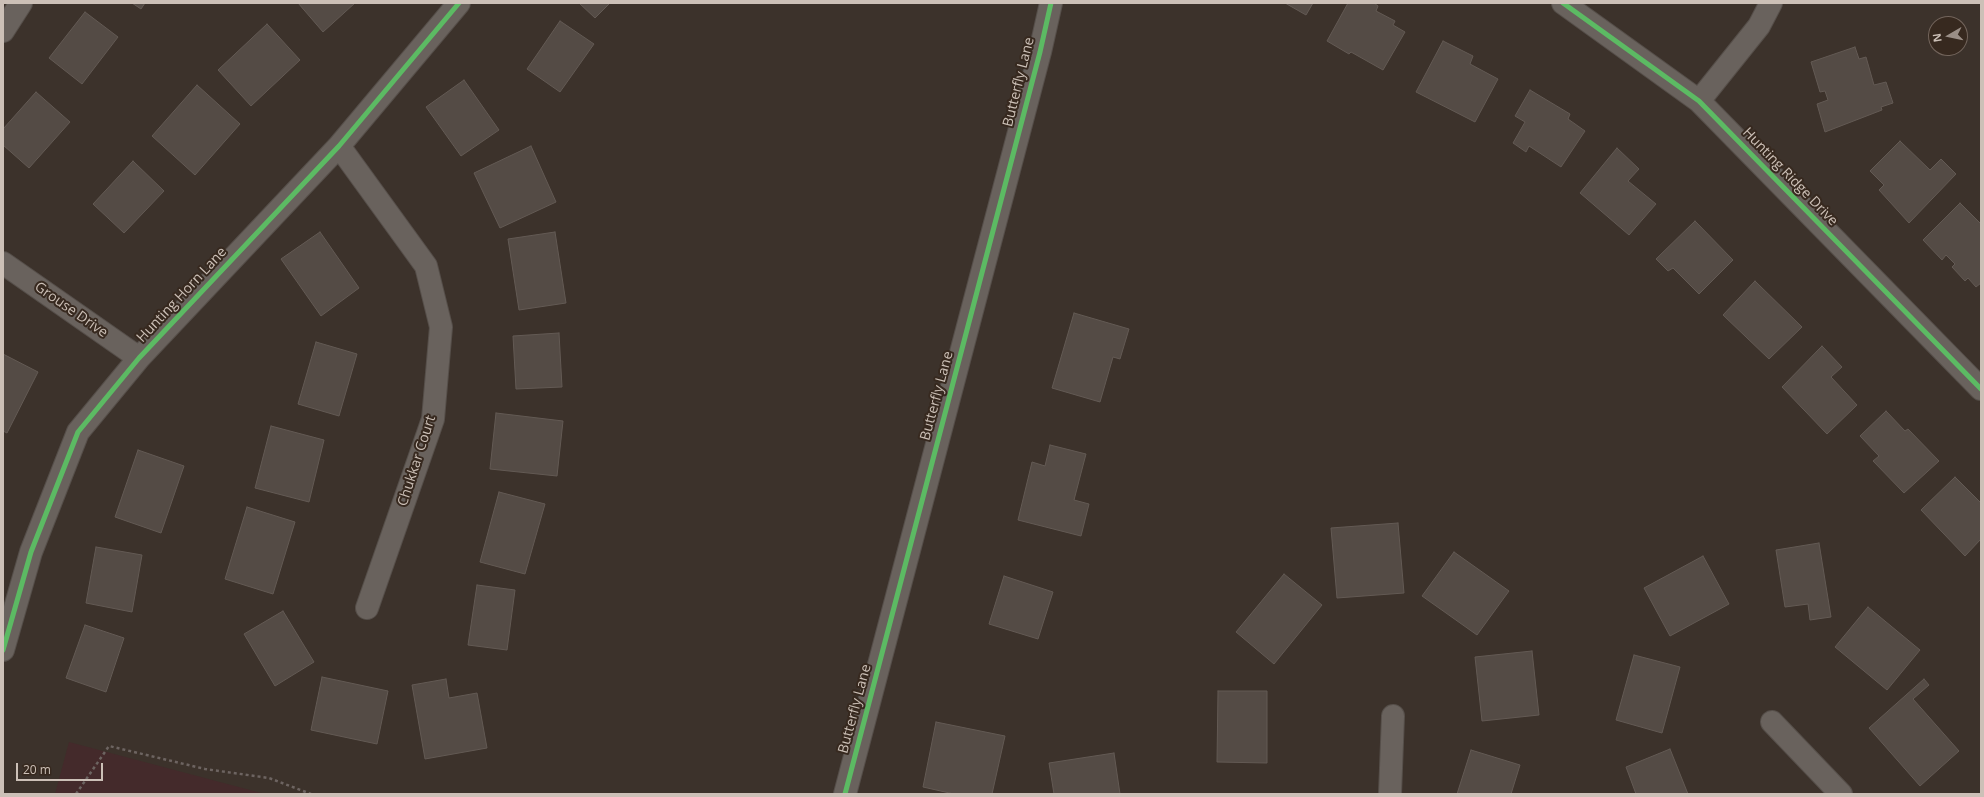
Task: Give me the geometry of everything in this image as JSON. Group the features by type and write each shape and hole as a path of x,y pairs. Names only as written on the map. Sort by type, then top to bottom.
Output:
{"street":[{"path":"3,31 21,3"},
{"name":"Hunting Horn Lane","path":"3,650 31,552 78,432 139,358 339,146 459,3"},
{"name":"Butterfly Lane","path":"846,794 1040,52 1051,3"},
{"name":"Hunting Ridge Drive","path":"1563,3 1699,101 1981,389"},
{"path":"1699,101 1759,26 1771,3"},
{"name":"Chukkar Court","path":"339,146 426,266 441,327 433,419 368,608"},
{"name":"Grouse Drive","path":"3,263 139,358"},
{"path":"1390,794 1392,716"},
{"path":"1772,722 1841,794"}],"path":[{"path":"76,794 109,746 205,770 269,778 311,794"}],"shaded area":[{"path":"69,742 265,794 55,794"}],"building":[{"path":"132,3 145,3 141,9"},
{"path":"298,3 355,3 323,32"},
{"path":"579,3 610,3 595,18"},
{"path":"1285,3 1313,3 1306,15"},
{"path":"1348,3 1374,3 1378,6 1376,11 1395,21 1393,25 1405,32 1383,70 1351,52 1349,54 1327,41"},
{"path":"85,12 118,37 82,84 49,58"},
{"path":"560,21 594,44 560,92 527,69"},
{"path":"267,24 300,60 251,106 218,70"},
{"path":"1443,41 1473,56 1470,64 1498,79 1475,122 1416,92"},
{"path":"1855,47 1859,59 1866,57 1874,85 1886,82 1893,103 1881,107 1882,110 1825,132 1817,104 1828,100 1825,91 1820,92 1811,62"},
{"path":"464,80 499,130 461,156 426,107"},
{"path":"197,85 240,124 195,175 152,136"},
{"path":"1530,90 1570,114 1568,119 1585,131 1561,167 1529,146 1526,152 1513,143 1525,122 1515,116"},
{"path":"36,92 70,122 29,168 3,145 3,129"},
{"path":"1900,141 1930,170 1941,159 1956,174 1909,223 1879,190 1884,185 1870,171"},
{"path":"531,146 556,202 500,228 474,173"},
{"path":"1617,148 1639,169 1628,181 1656,204 1629,235 1580,193"},
{"path":"133,161 164,191 124,233 93,204"},
{"path":"1960,203 1981,224 1981,283 1976,287 1968,278 1965,281 1952,267 1955,264 1946,255 1942,260 1923,240"},
{"path":"1695,221 1733,260 1699,294 1673,268 1668,271 1656,259"},
{"path":"320,232 359,288 321,316 281,259"},
{"path":"555,232 566,303 519,310 508,239"},
{"path":"1755,281 1802,327 1769,359 1723,315"},
{"path":"1074,313 1129,329 1120,359 1113,357 1100,402 1052,388"},
{"path":"559,333 562,387 516,389 513,336"},
{"path":"316,342 357,354 339,416 298,404"},
{"path":"1822,346 1842,367 1831,377 1857,405 1827,434 1782,387"},
{"path":"3,354 38,372 7,433 3,431"},
{"path":"1886,411 1905,431 1908,429 1939,461 1904,493 1873,461 1879,456 1860,436"},
{"path":"496,413 563,421 557,476 490,469"},
{"path":"271,426 324,440 309,502 255,488"},
{"path":"1050,445 1086,454 1074,500 1089,504 1081,536 1018,520 1032,462 1045,466"},
{"path":"138,450 184,466 161,533 115,517"},
{"path":"1955,477 1981,503 1981,539 1965,556 1921,510"},
{"path":"499,492 545,504 525,574 480,562"},
{"path":"247,507 295,522 273,594 225,579"},
{"path":"1398,523 1404,593 1337,598 1331,528"},
{"path":"1819,543 1831,617 1810,620 1808,604 1785,607 1776,550"},
{"path":"96,547 142,555 132,612 86,603"},
{"path":"1454,552 1509,591 1477,635 1422,596"},
{"path":"1703,556 1729,604 1670,636 1644,588"},
{"path":"1284,574 1322,605 1274,664 1236,632"},
{"path":"1004,576 1053,592 1038,639 989,624"},
{"path":"477,585 515,590 507,650 468,645"},
{"path":"1868,607 1920,650 1887,690 1835,647"},
{"path":"283,611 314,662 275,686 244,634"},
{"path":"85,625 124,638 106,692 66,678"},
{"path":"1532,651 1539,715 1482,721 1475,657"},
{"path":"1634,655 1680,667 1662,733 1616,720"},
{"path":"322,677 388,691 377,744 311,730"},
{"path":"446,679 449,698 477,693 487,748 425,759 412,685"},
{"path":"1924,679 1929,685 1913,699 1959,751 1920,786 1869,728"},
{"path":"1218,691 1267,691 1267,763 1217,762"},
{"path":"936,722 1005,736 992,794 954,794 923,787"},
{"path":"1670,749 1688,794 1636,794 1626,767"},
{"path":"1471,750 1520,765 1511,794 1457,794"},
{"path":"1114,753 1120,794 1054,794 1049,763"}],"cycle path":[{"path":"3,650 31,552 78,432 139,358 339,146 459,3"},
{"path":"845,794 1040,52 1051,3"},
{"path":"1563,3 1699,101 1981,389"}]}
